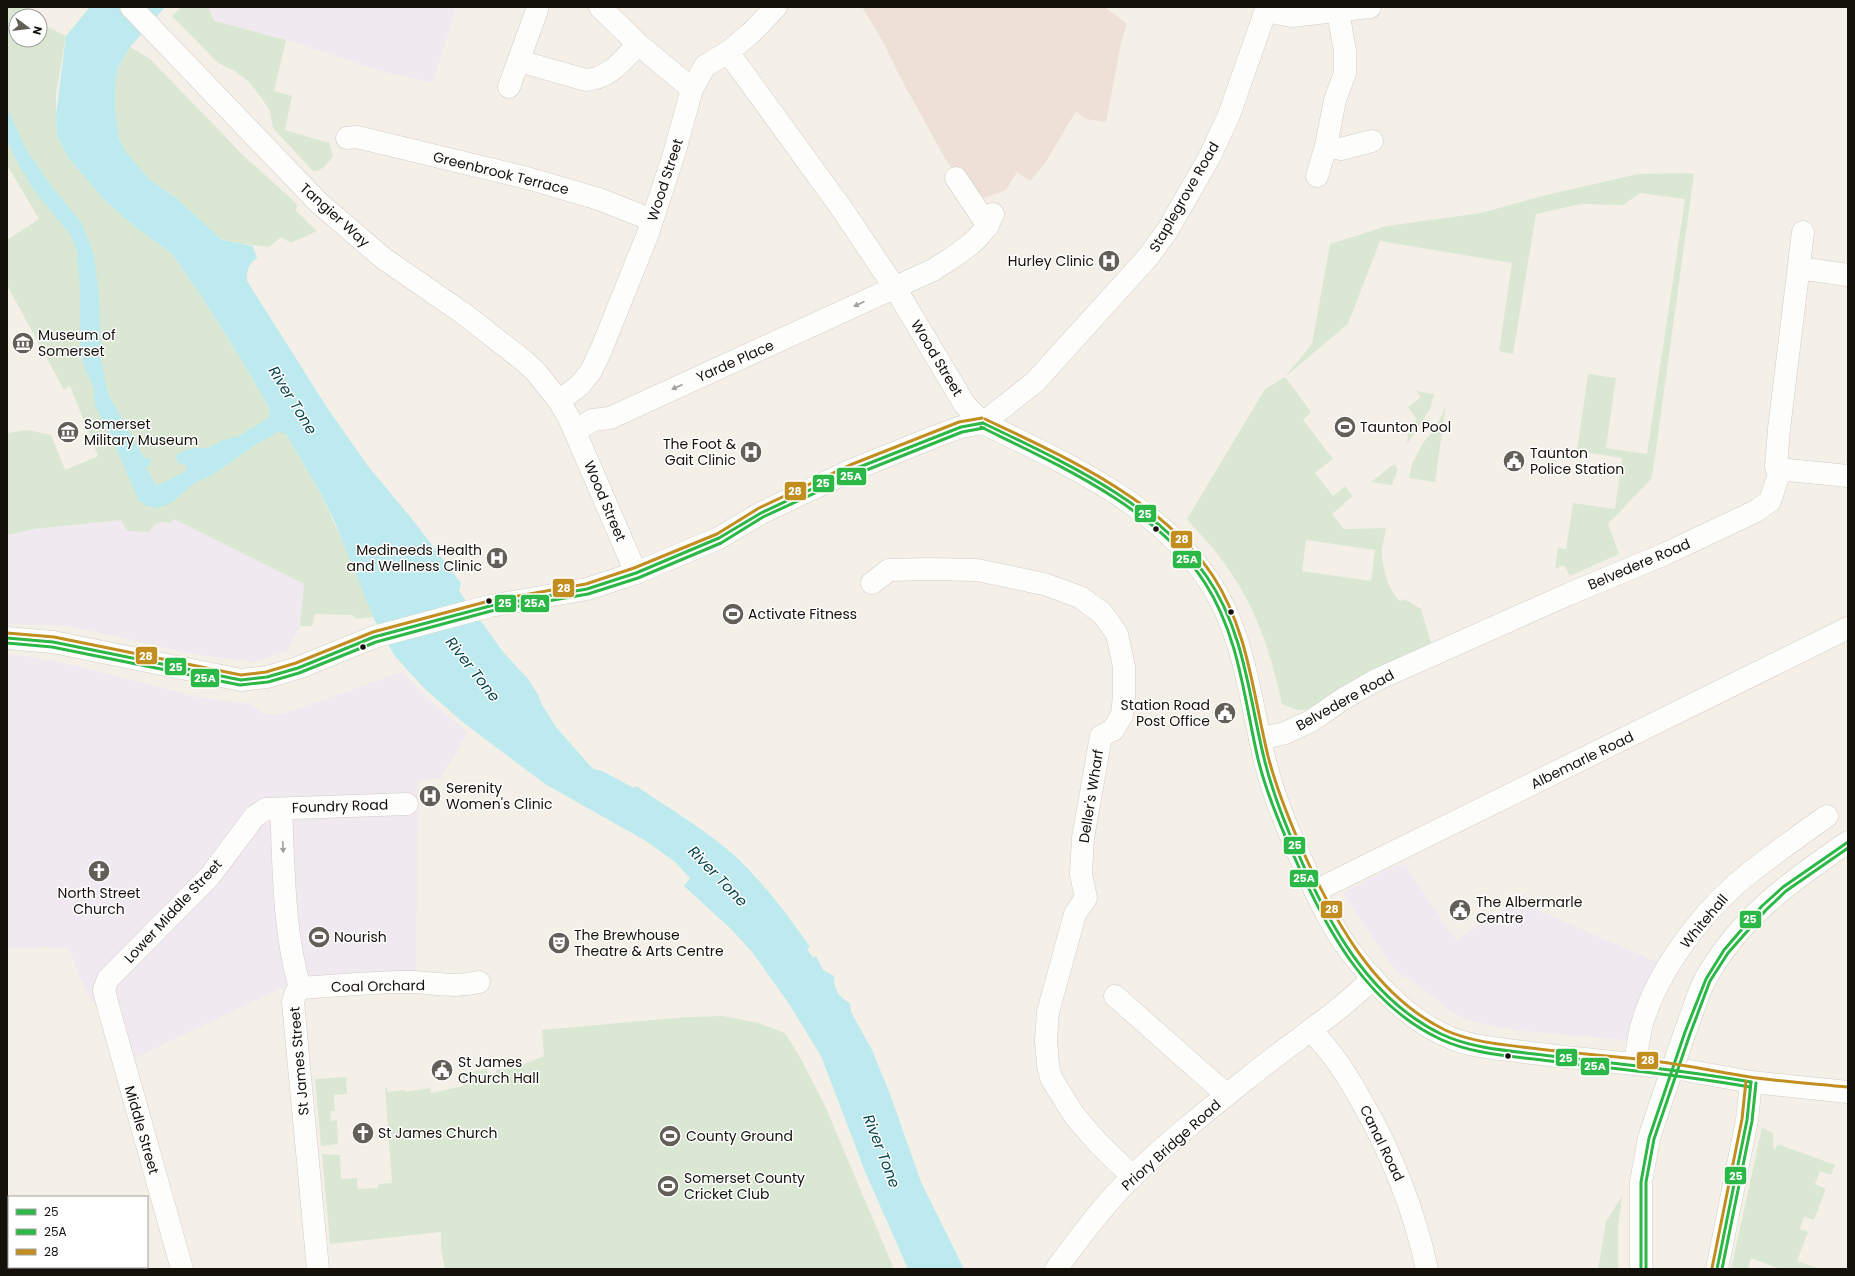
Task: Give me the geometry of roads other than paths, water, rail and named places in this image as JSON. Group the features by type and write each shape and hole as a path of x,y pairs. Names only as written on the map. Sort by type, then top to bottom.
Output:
{"street":[{"name":"Tangier Way","path":"131,7 332,216 383,258 464,314 524,360 536,372 559,401"},
{"path":"600,7 638,44 692,89"},
{"path":"728,52 776,7"},
{"path":"1266,9 1292,16 1338,12 1370,7"},
{"name":"Staplegrove Road","path":"983,423 1035,382 1148,257 1167,232 1209,158 1229,115 1266,9"},
{"path":"509,87 537,10"},
{"path":"1317,176 1326,146 1336,100 1345,74 1345,51 1338,12"},
{"path":"519,61 586,80 592,80 613,71 638,44"},
{"name":"Wood Street","path":"636,573 575,431 559,401 580,385 591,371 647,236 674,154 692,89 705,66 728,52 842,209 895,288 965,405 983,423 1089,476 1148,516 1181,546 1207,577 1218,596 1236,637 1248,678 1260,739 1275,794 1290,834 1315,891 1344,942 1373,978 1403,1009 1440,1033 1462,1042 1488,1048 1643,1065"},
{"name":"Greenbrook Terrace","path":"347,138 357,137 527,178 599,199 652,220"},
{"path":"1326,146 1341,149 1372,141"},
{"path":"895,288 933,270 973,243 991,220 956,178"},
{"name":"Belvedere Road","path":"1260,739 1285,733 1311,721 1343,699 1376,680 1569,594 1665,554 1756,511 1770,501 1779,474 1776,467 1779,430 1803,232"},
{"path":"1798,268 1848,275"},
{"name":"Yarde Place","path":"575,431 593,420 610,418 895,288"},
{"path":"7,638 53,642 241,680 267,677 298,668 374,637 490,606 587,590 636,573 719,538 761,514 852,470 961,427 983,423"},
{"path":"1779,474 1788,470 1848,476"},
{"name":"Deller's Wharf","path":"872,583 889,570 977,570 1006,576 1044,584 1080,597 1102,613 1117,634 1124,667 1124,696 1122,715 1113,730 1101,736 1083,838 1081,874 1086,898 1075,914 1048,1012 1046,1040 1051,1078 1056,1089 1074,1115 1098,1143 1132,1177"},
{"name":"Albemarle Road","path":"1315,891 1848,628"},
{"name":"Foundry Road","path":"281,808 403,800"},
{"name":"St James Street","path":"281,808 287,918 292,955 300,988 296,992 293,1002 318,1269"},
{"name":"Lower Middle Street","path":"104,990 108,979 210,876 254,817 266,809 281,808"},
{"name":"Whitehall","path":"1643,1065 1641,1028 1648,1008 1666,971 1684,943 1703,919 1734,886 1768,858 1827,816"},
{"path":"1641,1269 1641,1182 1649,1138 1706,979 1724,950 1762,906 1783,887 1848,842"},
{"name":"Priory Bridge Road","path":"1056,1269 1090,1225 1132,1177 1226,1096 1310,1030 1336,1012 1373,978"},
{"name":"Coal Orchard","path":"300,988 412,982 464,986 479,982"},
{"name":"Middle Street","path":"104,990 182,1269"},
{"name":"Priory Bridge Road","path":"1115,996 1220,1088 1226,1096"},
{"name":"Canal Road","path":"1310,1030 1339,1062 1381,1136 1399,1174 1416,1226 1427,1269"},
{"path":"1690,1071 1751,1082 1848,1092"},
{"path":"1717,1269 1747,1120 1751,1082"}],"water":[{"name":"River Tone","path":"90,7 165,7 130,47 118,67 115,86 115,109 119,139 126,152 149,179 176,198 222,240 253,246 257,258 249,268 247,281 328,409 368,466 412,519 461,583 459,591 504,653 528,679 556,727 593,769 602,771 634,788 636,786 723,845 765,887 810,947 807,949 813,958 816,956 823,970 834,976 836,989 842,998 850,1003 851,1012 872,1050 890,1094 921,1182 964,1269 908,1269 866,1174 821,1056 789,1004 753,953 732,930 684,886 690,878 675,862 646,841 545,784 460,720 423,687 394,655 373,617 334,520 320,492 286,434 278,432 257,444 209,477 190,487 167,505 159,508 149,507 139,501 110,434 95,406 94,387 85,369 80,344 80,287 77,251 70,234 35,192 15,158 7,140 7,108 27,151 53,188 81,222 94,254 99,295 101,359 108,394 144,458 151,458 150,465 146,467 156,486 187,470 186,465 178,463 176,456 183,451 193,448 208,448 223,440 237,437 270,417 269,408 244,364 202,297 172,254 134,226 103,199 68,157 57,136 56,115 66,36"}],"place":[{"name":"Hurley Clinic","path":"1109,261"},
{"name":"Museum of Somerset","path":"23,343"},
{"name":"Taunton Pool","path":"1345,427"},
{"name":"Somerset Military Museum","path":"68,432"},
{"name":"The Foot & Gait Clinic","path":"751,452"},
{"name":"Taunton Police Station","path":"1514,461"},
{"name":"Medineeds Health and Wellness Clinic","path":"497,558"},
{"name":"Activate Fitness","path":"733,614"},
{"name":"Station Road Post Office","path":"1225,713"},
{"name":"Serenity Women's Clinic","path":"430,796"},
{"name":"North Street Church","path":"99,871"},
{"name":"The Albermarle Centre","path":"1460,910"},
{"name":"Nourish","path":"319,937"},
{"name":"The Brewhouse Theatre & Arts Centre","path":"559,943"},
{"name":"St James Church Hall","path":"442,1070"},
{"name":"St James Church","path":"363,1133"},
{"name":"County Ground","path":"670,1136"},
{"name":"Somerset County Cricket Club","path":"668,1186"}]}
